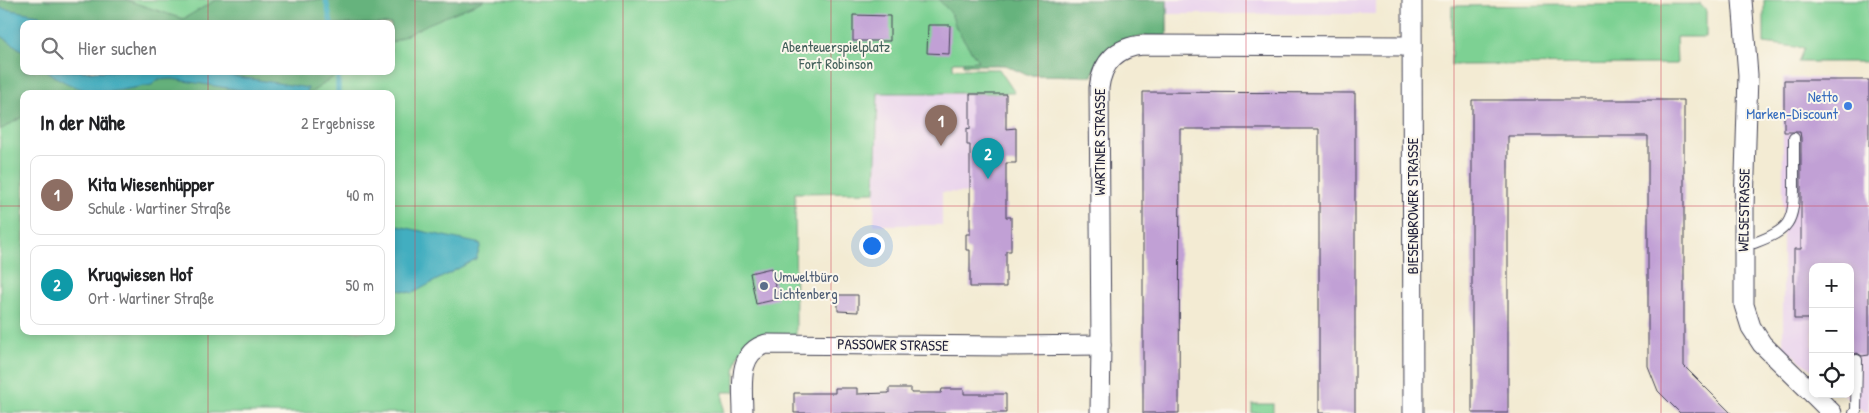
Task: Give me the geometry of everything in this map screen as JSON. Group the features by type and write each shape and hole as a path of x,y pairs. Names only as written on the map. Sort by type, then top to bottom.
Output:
{"street":[{"name":"BIESENBROWER STRASSE","path":"1412,0 1413,413"},
{"name":"WELSESTRASSE","path":"1742,0 1748,74 1744,207 1744,305 1751,327 1762,344 1809,390"},
{"name":"WARTINER STRASSE","path":"1100,413 1099,88 1100,77 1110,58 1125,49 1143,45 1412,46"},
{"name":"PASSOWER STRASSE","path":"743,413 744,366 751,352 759,346 766,344 1101,345"},
{"name":"WELSESTRASSE","path":"1817,398 1832,413"}],"lane":[{"path":"1754,242 1776,234 1787,224 1794,211 1794,138"},
{"path":"1854,413 1856,411 1857,360"}],"shaded area":[{"path":"1167,0 1376,0 1376,14 1167,14"},
{"path":"1783,78 1869,78 1869,413 1865,413 1847,398 1854,398 1854,263 1809,263 1809,368 1783,347"},
{"path":"878,93 1006,94 1006,194 942,192 942,225 874,225"}],"green space":[{"name":"Abenteuerspielplatz Fort Robinson","path":"0,0 1167,0 1167,36 1131,38 1121,41 1104,53 1092,76 1027,75 1005,65 992,62 953,62 953,69 999,69 1015,93 878,93 875,192 795,193 796,335 761,337 746,345 741,351 736,364 735,392 723,392 723,413 0,413"},
{"path":"0,0 126,0 183,19 216,0 485,0 428,24 395,41 395,20 20,20 20,75 336,75 315,90 20,90 20,118 0,130"},
{"path":"939,0 1167,0 1167,36 1131,38 1121,41 1104,53 1092,76 1027,75 1005,65 963,65 963,62 978,61 956,28 951,13"},
{"path":"1764,0 1869,0 1869,62 1798,62 1804,48 1764,43"},
{"path":"1700,4 1706,11 1706,37 1676,37 1677,64 1451,65 1452,6"},
{"path":"1252,404 1273,404 1273,413 1252,413"}],"water":[{"path":"0,8 39,15 47,20 20,20 20,49 0,35"},
{"path":"52,75 227,75 308,88 308,90 239,90 172,79 156,80 152,85 120,90 84,90"},
{"path":"395,226 481,244 476,259 413,293 398,290 395,287"}],"building":[{"path":"853,15 890,16 890,41 853,41"},
{"path":"928,25 950,25 949,54 927,53"},
{"path":"1784,80 1869,80 1869,355 1854,354 1854,263 1809,263 1809,319 1794,319 1794,249 1801,249 1801,138 1800,132 1784,132"},
{"path":"1143,92 1355,93 1355,413 1319,413 1319,129 1180,129 1179,413 1143,413"},
{"path":"970,94 1006,94 1006,129 1016,128 1016,163 1006,163 1006,217 1011,217 1011,251 1006,251 1006,287 970,287 970,250 966,250 966,234 970,234 970,145 967,145 967,128 970,129"},
{"path":"1472,100 1684,100 1684,366 1731,413 1680,413 1658,391 1648,366 1648,136 1508,136 1508,413 1472,413"},
{"name":"Umweltbüro Lichtenberg","path":"771,268 778,299 756,304 750,273"},
{"path":"838,295 858,295 858,312 838,311"},
{"path":"835,388 857,388 857,394 889,393 889,388 911,388 911,393 941,393 942,389 964,389 964,394 1006,394 1006,413 794,413 794,393 835,393"}],"waterway":[{"path":"326,0 330,20"},
{"path":"338,75 338,90"}],"place":[{"name":"Netto Marken-Discount","path":"1848,106"},
{"name":"Kita Wiesenhüpper","path":"941,146"},
{"name":"Krugwiesen Hof","path":"988,179"},
{"name":"Umweltbüro Lichtenberg","path":"764,286"}]}
